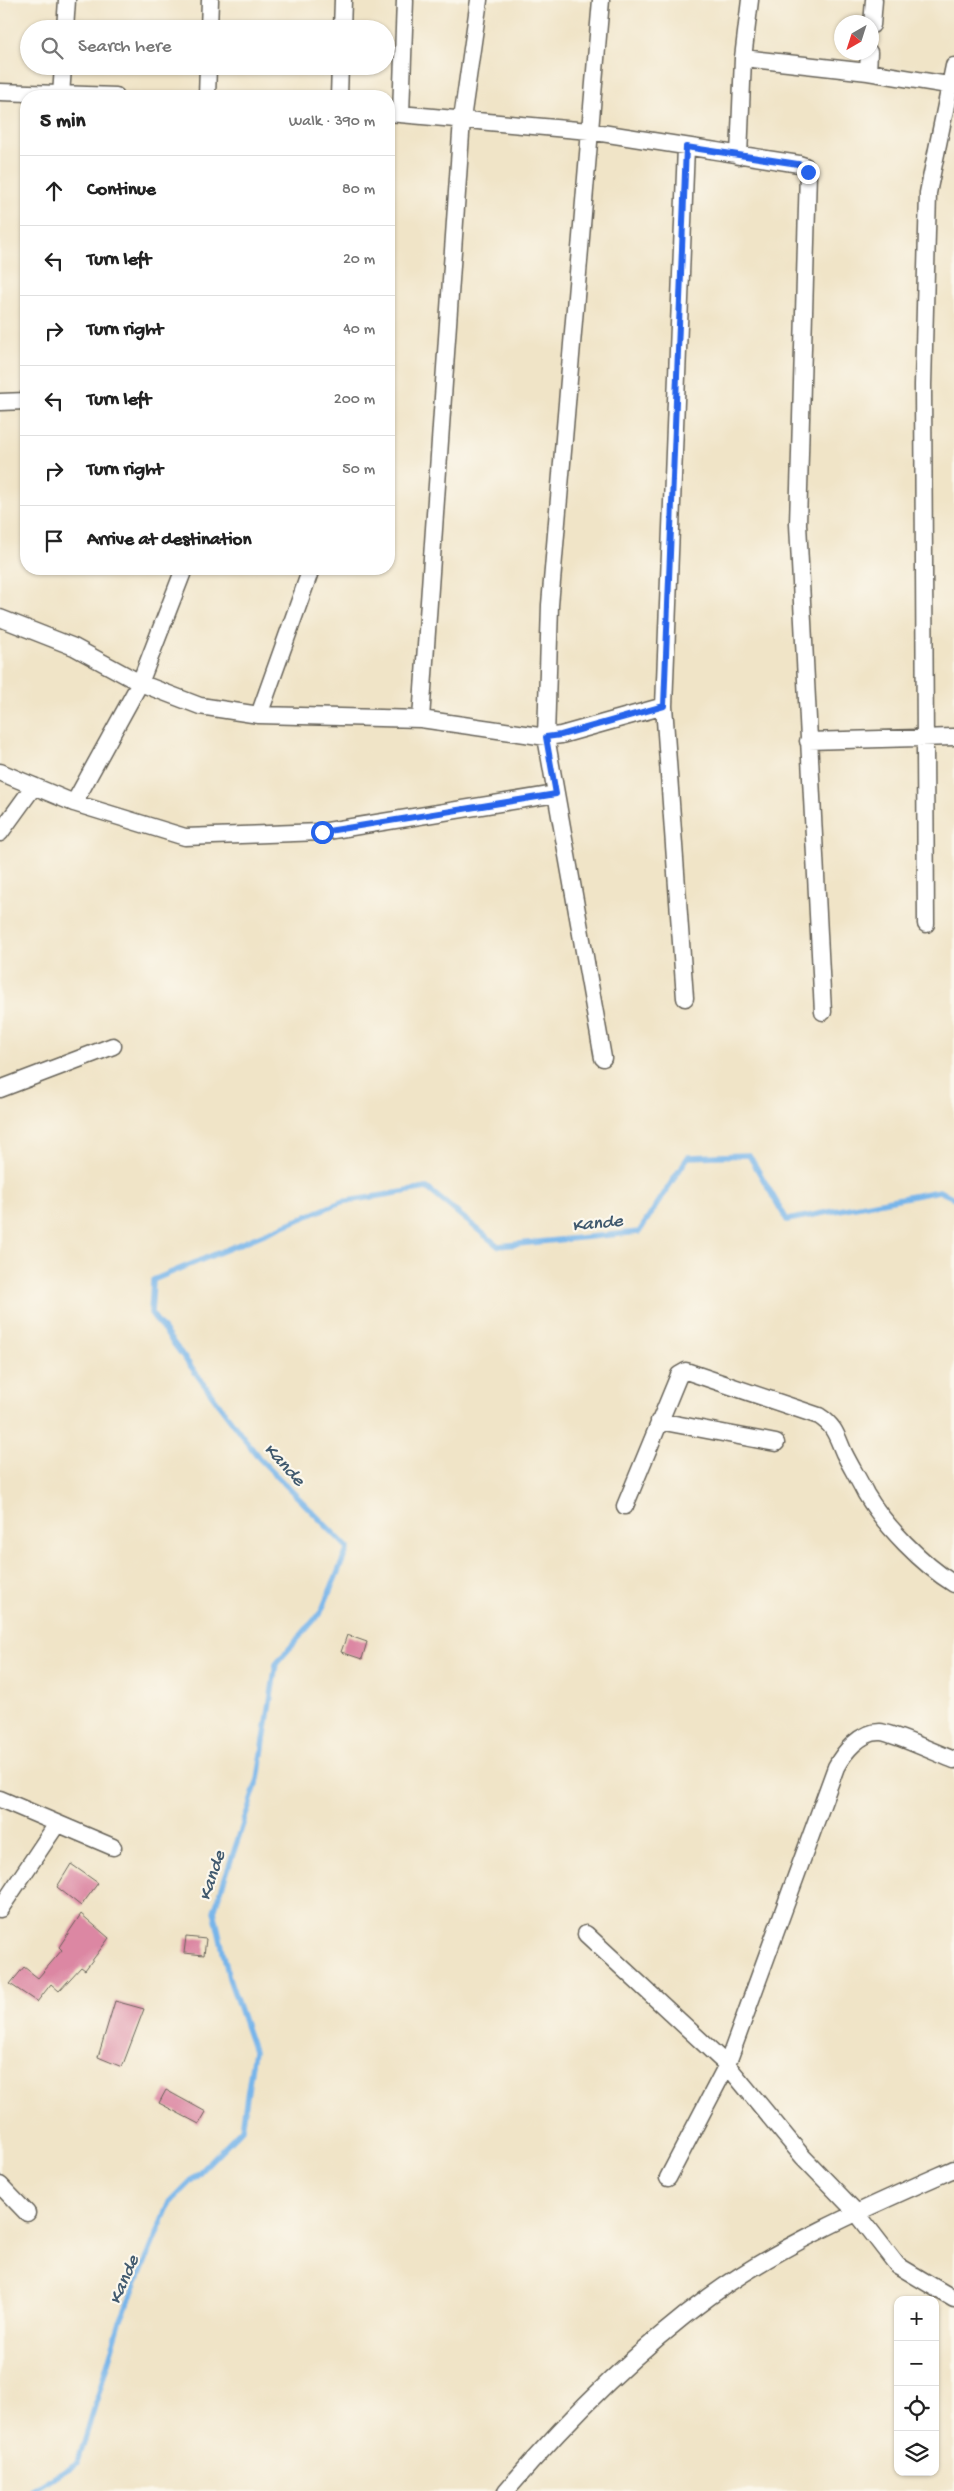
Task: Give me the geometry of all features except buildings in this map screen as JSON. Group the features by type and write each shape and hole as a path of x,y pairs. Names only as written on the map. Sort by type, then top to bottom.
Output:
{"street":[{"path":"66,20 67,0"},
{"path":"209,20 210,0"},
{"path":"342,0 342,20"},
{"path":"405,0 395,114 589,131 798,164 805,166 810,178 798,524 823,1012"},
{"path":"421,718 462,119 480,0"},
{"path":"601,0 550,605 546,737 603,1058"},
{"path":"740,156 743,58 750,0"},
{"path":"873,15 874,0"},
{"path":"743,58 868,72 951,85"},
{"path":"868,72 869,60"},
{"path":"926,924 927,738 923,385 928,194 954,66"},
{"path":"62,90 63,75"},
{"path":"207,90 208,75"},
{"path":"339,90 340,75"},
{"path":"0,92 20,93"},
{"path":"685,998 664,706 686,147"},
{"path":"0,402 20,402"},
{"path":"74,803 140,683 182,575"},
{"path":"258,716 309,575"},
{"path":"0,618 74,647 140,683 200,706 258,716 421,718 546,737 561,735 664,706"},
{"path":"808,741 954,737"},
{"path":"0,772 74,803 185,836 252,836 322,832 556,794"},
{"path":"0,833 34,786"},
{"path":"0,1089 113,1046"},
{"path":"625,1506 679,1375 686,1371 819,1416 834,1428 844,1452 868,1496 905,1543 930,1568 954,1584"},
{"path":"659,1421 776,1443"},
{"path":"668,2178 727,2065 842,1755 859,1739 880,1732 954,1760"},
{"path":"0,1799 113,1847"},
{"path":"0,1909 57,1824"},
{"path":"586,1934 727,2065 804,2157 856,2212 897,2265 954,2299"},
{"path":"506,2491 541,2450 628,2364 709,2297 779,2253 856,2212 954,2169"},
{"path":"0,2186 27,2213"}],"waterway":[{"name":"Kande","path":"30,2491 78,2462 120,2322 170,2202 242,2129 254,2051 229,1978 214,1911 258,1779 276,1664 321,1612 348,1548 259,1458 151,1313 153,1280 341,1202 427,1188 498,1246 639,1232 688,1157 749,1155 787,1220 939,1191 954,1198"}],"route":[{"path":"322,832 556,794 546,737 561,735 664,706 686,147 798,164 805,166 808,172"}]}
